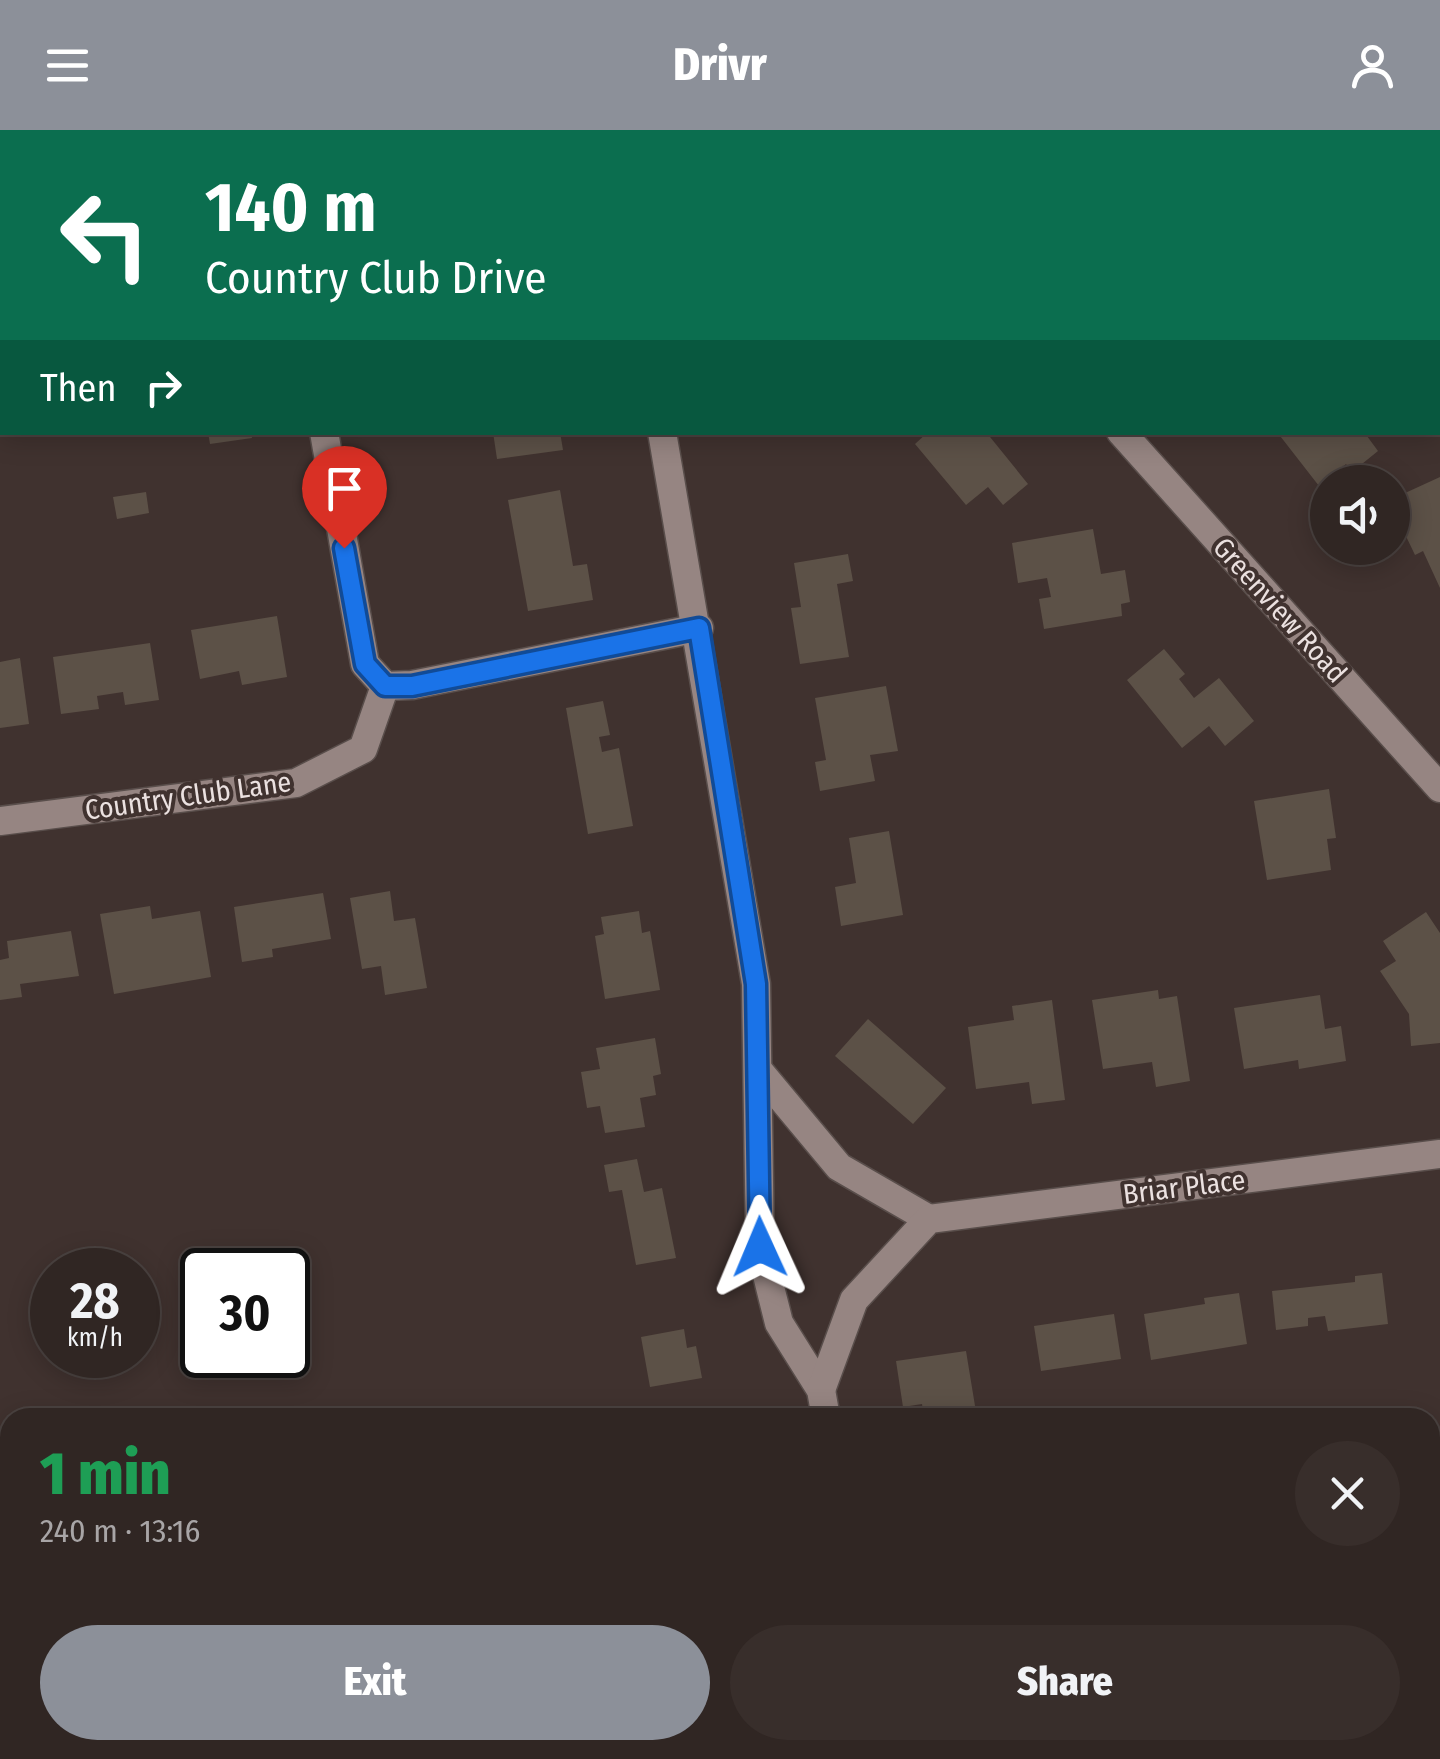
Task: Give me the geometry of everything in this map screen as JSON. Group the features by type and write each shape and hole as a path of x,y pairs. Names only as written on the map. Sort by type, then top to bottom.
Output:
{"street":[{"path":"325,435 365,664 385,686 412,686 699,628"},
{"path":"663,435 699,628 756,984 760,1247 779,1324 824,1404"},
{"name":"Greenview Road","path":"1123,435 1440,788"},
{"name":"Country Club Lane","path":"0,821 296,784 363,749 385,686"},
{"path":"760,1071 838,1167 928,1219 854,1300 824,1404"},
{"name":"Briar Place","path":"928,1219 1440,1154"}],"building":[{"path":"208,435 252,435 252,438 210,444"},
{"path":"493,435 560,435 563,450 497,459"},
{"path":"925,435 988,435 1028,484 1003,505 988,487 966,505 915,444"},
{"path":"1279,435 1366,435 1378,451 1361,465 1310,465 1310,474"},
{"path":"1440,477 1440,588 1423,551 1415,555 1410,545 1410,491"},
{"path":"560,490 573,566 587,564 593,600 528,611 508,500"},
{"path":"146,492 149,513 117,519 113,497"},
{"path":"1093,529 1101,574 1125,570 1130,602 1121,604 1122,616 1044,629 1039,599 1051,597 1047,578 1018,583 1012,543"},
{"path":"848,554 853,581 837,584 849,657 800,664 791,608 801,607 794,563"},
{"path":"277,616 287,677 242,685 239,671 200,679 191,630"},
{"path":"150,643 159,700 125,705 123,692 97,696 99,709 61,714 53,657"},
{"path":"1164,649 1185,674 1179,679 1194,698 1219,678 1254,721 1225,746 1209,726 1182,748 1127,680"},
{"path":"20,658 29,724 0,728 0,662"},
{"path":"886,686 898,751 870,755 875,781 820,791 815,762 826,760 815,698"},
{"path":"603,701 610,735 599,737 602,752 619,748 633,826 588,834 566,708"},
{"path":"1329,789 1336,838 1327,839 1331,870 1267,880 1254,801"},
{"path":"889,831 903,915 841,926 835,887 856,883 849,838"},
{"path":"390,891 394,921 415,918 427,988 385,995 381,966 362,969 350,898"},
{"path":"323,893 331,939 272,949 273,957 242,962 234,907"},
{"path":"150,906 152,919 200,911 211,977 114,994 100,914"},
{"path":"639,911 642,933 650,931 660,990 605,999 595,936 604,934 601,917"},
{"path":"1426,912 1440,933 1440,1043 1411,1046 1409,1014 1380,971 1396,961 1383,941"},
{"path":"71,931 79,976 20,984 22,997 0,1000 0,960 9,958 7,941"},
{"path":"1158,990 1159,999 1177,996 1190,1081 1156,1087 1152,1062 1103,1069 1092,1000"},
{"path":"1320,995 1325,1029 1341,1026 1346,1061 1299,1069 1298,1060 1244,1069 1234,1008"},
{"path":"1052,1000 1065,1100 1032,1104 1029,1082 976,1089 968,1027 1014,1020 1012,1006"},
{"path":"868,1019 946,1088 913,1124 835,1056"},
{"path":"655,1038 661,1074 653,1076 656,1095 640,1098 645,1127 605,1133 600,1106 587,1108 581,1072 600,1069 596,1048"},
{"path":"637,1159 644,1192 662,1188 676,1258 636,1265 622,1190 609,1192 604,1165"},
{"path":"1382,1273 1388,1324 1328,1331 1325,1316 1308,1318 1308,1326 1276,1330 1272,1291 1355,1282 1355,1276"},
{"path":"1239,1293 1247,1344 1151,1360 1144,1314 1205,1304 1204,1298"},
{"path":"1114,1314 1121,1359 1041,1371 1034,1326"},
{"path":"684,1329 687,1348 696,1346 702,1378 650,1387 641,1337"},
{"path":"966,1351 975,1408 923,1408 922,1404 903,1407 896,1361"}],"route":[{"path":"344,548 365,664 385,686 412,686 699,628 756,984 760,1247"}]}
